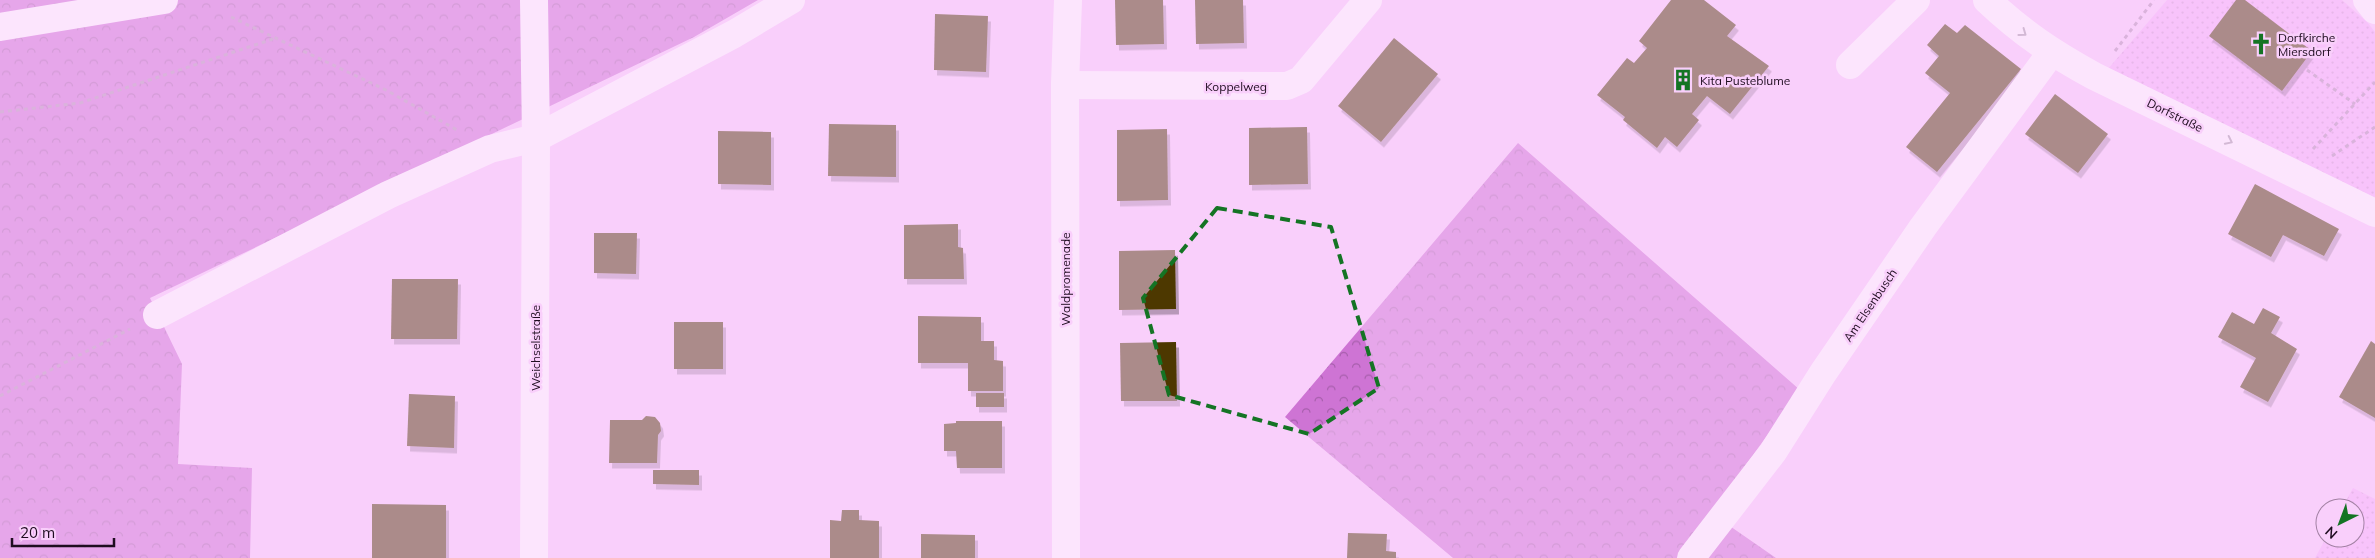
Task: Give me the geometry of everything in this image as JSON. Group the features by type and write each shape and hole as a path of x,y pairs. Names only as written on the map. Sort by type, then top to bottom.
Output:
{"street":[{"path":"0,27 164,0"},
{"name":"Weichselstraße","path":"534,0 536,138 534,558"},
{"path":"157,315 388,195 490,149 536,138 717,43 791,0"},
{"name":"Waldpromenade","path":"1066,558 1065,85 1068,0"},
{"name":"Koppelweg","path":"1065,85 1288,86 1301,80 1368,0"},
{"path":"1850,65 1916,0"},
{"name":"Dorfstraße","path":"1987,0 2016,28 2051,53 2094,76 2304,169 2375,213"},
{"path":"2367,0 2375,10"},
{"name":"Am Elsenbusch","path":"1691,558 1773,452 1823,373 1922,227 2051,53"}],"path":[{"path":"2094,76 2154,0"},
{"path":"231,17 386,90 490,149"},
{"path":"0,112 80,103 276,38"},
{"path":"2307,70 2354,104"},
{"path":"2304,169 2310,152 2375,82"},
{"path":"2304,169 2330,157 2375,127"},
{"path":"0,396 157,315"}],"highlighted area":[{"path":"1217,208 1331,227 1379,388 1309,434 1169,395 1143,298"}],"shaded area":[{"path":"2167,0 2342,0 2367,22 2375,32 2375,198 2108,69"},
{"path":"2353,488 2375,499 2375,558 2315,558 2320,548 2365,548 2365,498 2348,498"}],"green space":[{"path":"0,0 758,0 694,37 150,298 182,364 178,464 252,468 250,558 0,558"},
{"path":"1518,143 1800,390 1711,513 1776,558 1453,558 1285,417"}],"building":[{"path":"1115,0 1163,0 1164,44 1116,45"},
{"path":"1195,0 1243,0 1244,43 1196,44"},
{"name":"Kita Pusteblume","path":"1671,0 1704,0 1736,25 1727,36 1769,66 1730,114 1707,96 1692,114 1699,120 1677,147 1665,137 1657,148 1623,120 1625,117 1597,95 1627,58 1634,63 1647,48 1639,41"},
{"name":"Dorfkirche Miersdorf","path":"2236,0 2245,0 2312,51 2282,91 2209,36"},
{"path":"935,14 988,16 986,72 934,70"},
{"path":"1945,24 1957,33 1965,25 2021,69 1937,172 1906,147 1950,93 1925,73 1939,56 1927,45"},
{"path":"1394,38 1438,74 1381,142 1338,106"},
{"path":"2055,94 2108,134 2078,173 2025,134"},
{"path":"829,124 896,125 896,177 828,176"},
{"path":"1307,127 1308,184 1249,185 1249,128"},
{"path":"1167,129 1168,200 1117,201 1117,130"},
{"path":"718,131 771,132 771,185 718,184"},
{"path":"2255,184 2339,229 2324,256 2283,235 2271,257 2228,234"},
{"path":"958,224 958,247 963,248 964,279 904,279 904,225"},
{"path":"594,233 637,233 636,274 594,273"},
{"path":"1175,250 1176,309 1119,310 1119,251"},
{"path":"392,279 458,279 457,339 391,339"},
{"path":"2263,308 2280,317 2271,333 2297,349 2268,402 2240,387 2256,358 2218,337 2232,312 2254,324"},
{"path":"918,316 981,317 981,341 994,341 994,360 1003,361 1003,391 968,391 968,363 918,363"},
{"path":"674,322 723,322 723,369 674,369"},
{"path":"2371,341 2375,344 2375,418 2339,397"},
{"path":"1176,342 1177,401 1121,401 1120,343"},
{"path":"976,393 1004,393 1004,407 976,407"},
{"path":"409,394 455,396 454,448 407,446"},
{"path":"646,416 655,417 660,423 661,431 658,435 657,463 609,463 610,420 642,420"},
{"path":"956,421 1002,421 1002,468 957,468 956,451 944,451 944,424 956,423"},
{"path":"653,470 699,470 699,485 653,484"},
{"path":"372,504 446,505 446,558 372,558"},
{"path":"842,510 859,510 859,520 879,521 879,558 830,558 830,520 841,521"},
{"path":"1348,533 1387,534 1386,551 1396,552 1396,558 1347,558"},
{"path":"921,534 975,535 975,558 921,558"}],"place":[{"name":"Dorfkirche Miersdorf","path":"2261,44"},
{"name":"Kita Pusteblume","path":"1683,80"}]}
